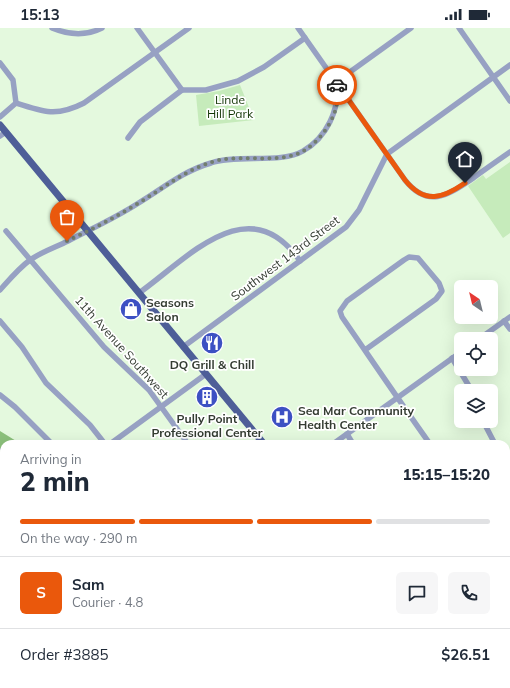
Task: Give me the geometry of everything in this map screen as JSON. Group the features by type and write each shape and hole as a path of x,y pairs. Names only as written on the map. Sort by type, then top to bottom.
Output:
{"main road":[{"path":"0,125 3,134 88,231 261,440"}],"street":[{"path":"52,28 69,34 88,33 102,28"},
{"path":"137,28 182,90"},
{"path":"16,104 44,112 64,112 74,108 84,103 156,53 189,28"},
{"path":"298,28 405,180 421,194 442,196 450,193 510,152"},
{"path":"336,82 411,28"},
{"path":"459,28 510,101"},
{"path":"128,138 140,122 182,90 206,90 238,80 264,67 305,38"},
{"path":"0,63 13,80 16,104"},
{"name":"Southwest 143rd Street","path":"183,347 346,226 354,218 387,154 510,65"},
{"path":"0,290 30,260 138,204 183,173 197,167 229,159 284,157 304,151 317,141 328,128 336,106 338,94 336,82"},
{"path":"0,117 16,104"},
{"path":"138,293 216,237 237,230 261,229 276,235 291,248 300,261"},
{"name":"11th Avenue Southwest","path":"6,231 104,347 146,386 185,440"},
{"path":"365,350 436,299 442,291 439,283 421,260 414,256 404,260 347,301 341,307 340,312 365,350 397,397 427,440"},
{"path":"489,332 510,317"},
{"path":"0,321 22,347 46,383 90,424 102,440"},
{"path":"504,321 510,330"},
{"path":"338,440 452,358 468,384"},
{"path":"115,440 206,374"},
{"path":"0,395 15,407 48,440"},
{"path":"487,428 493,440"},
{"path":"346,434 350,440"}],"green space":[{"name":"Linde Hill Park","path":"240,85 254,120 199,126 196,95"},
{"path":"510,162 510,233 503,238 468,186 483,175 486,179"},
{"path":"0,431 15,440 0,440"}],"way so far":[{"path":"67,241 138,204 183,173 197,167 220,160 237,158 284,157 292,156 304,151 317,141 328,128 336,106 338,94 337,85"}],"place":[{"name":"Seasons Salon","path":"131,309"},
{"name":"DQ Grill & Chill","path":"212,343"},
{"name":"Pully Point Professional Center","path":"207,397"},
{"name":"Sea Mar Community Health Center","path":"282,417"}],"route":[{"path":"337,85 336,82 405,180 416,191 425,196 437,197 447,195 465,183"}]}
